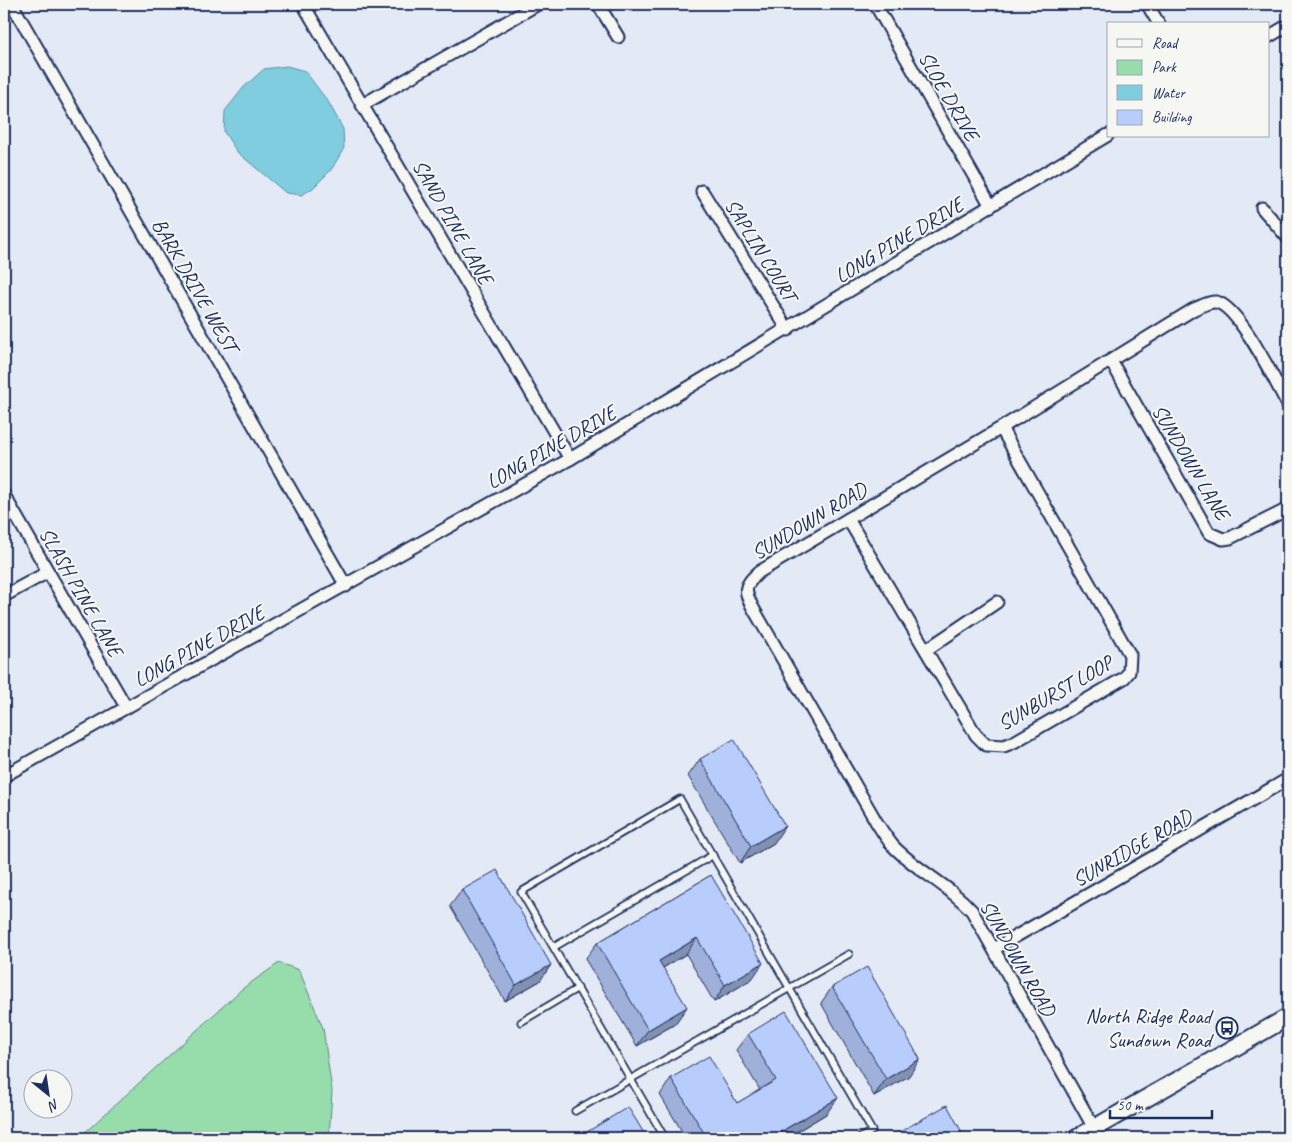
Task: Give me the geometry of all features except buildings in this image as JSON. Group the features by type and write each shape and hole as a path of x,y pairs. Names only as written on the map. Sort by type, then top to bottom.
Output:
{"street":[{"name":"BARK DRIVE WEST","path":"12,4 346,586"},
{"name":"SAND PINE LANE","path":"303,4 570,458"},
{"path":"362,105 538,4"},
{"path":"598,4 618,36"},
{"name":"SLOE DRIVE","path":"874,4 991,206"},
{"path":"1147,4 1158,22"},
{"path":"1270,36 1285,27"},
{"name":"LONG PINE DRIVE","path":"4,776 346,586 570,458 788,330 1107,136"},
{"name":"SAPLIN COURT","path":"702,191 788,330"},
{"path":"1262,208 1288,238"},
{"name":"SUNDOWN ROAD","path":"1094,1128 1013,987 972,911 957,894 907,859 892,845 882,830 746,594 748,583 759,572 1001,428 1194,309 1212,302 1218,302 1227,306 1239,319 1288,405"},
{"name":"SUNDOWN LANE","path":"1111,361 1208,533 1223,539 1230,538 1288,509"},
{"name":"SUNBURST LOOP","path":"848,519 976,734 991,747 1004,746 1014,742 1124,678 1129,672 1130,655 1001,428"},
{"name":"SLASH PINE LANE","path":"4,495 126,707"},
{"path":"4,596 48,572"},
{"path":"926,650 996,602"},
{"name":"SUNRIDGE ROAD","path":"994,949 1288,779"},
{"path":"1077,1138 1288,1017"}],"lane":[{"path":"665,1138 522,892 680,799 872,1131 860,1138"},
{"path":"554,948 713,855"},
{"path":"575,1112 849,954"},
{"path":"521,1022 578,988"}],"green space":[{"path":"279,963 299,970 323,1028 332,1091 329,1138 82,1138 81,1136 242,989"}],"water":[{"path":"287,66 305,71 329,103 343,129 344,148 331,170 313,188 302,195 286,193 237,152 224,132 225,111 244,87 264,69"}],"place":[{"name":"North Ridge Road Sundown Road","path":"1227,1028"}]}
